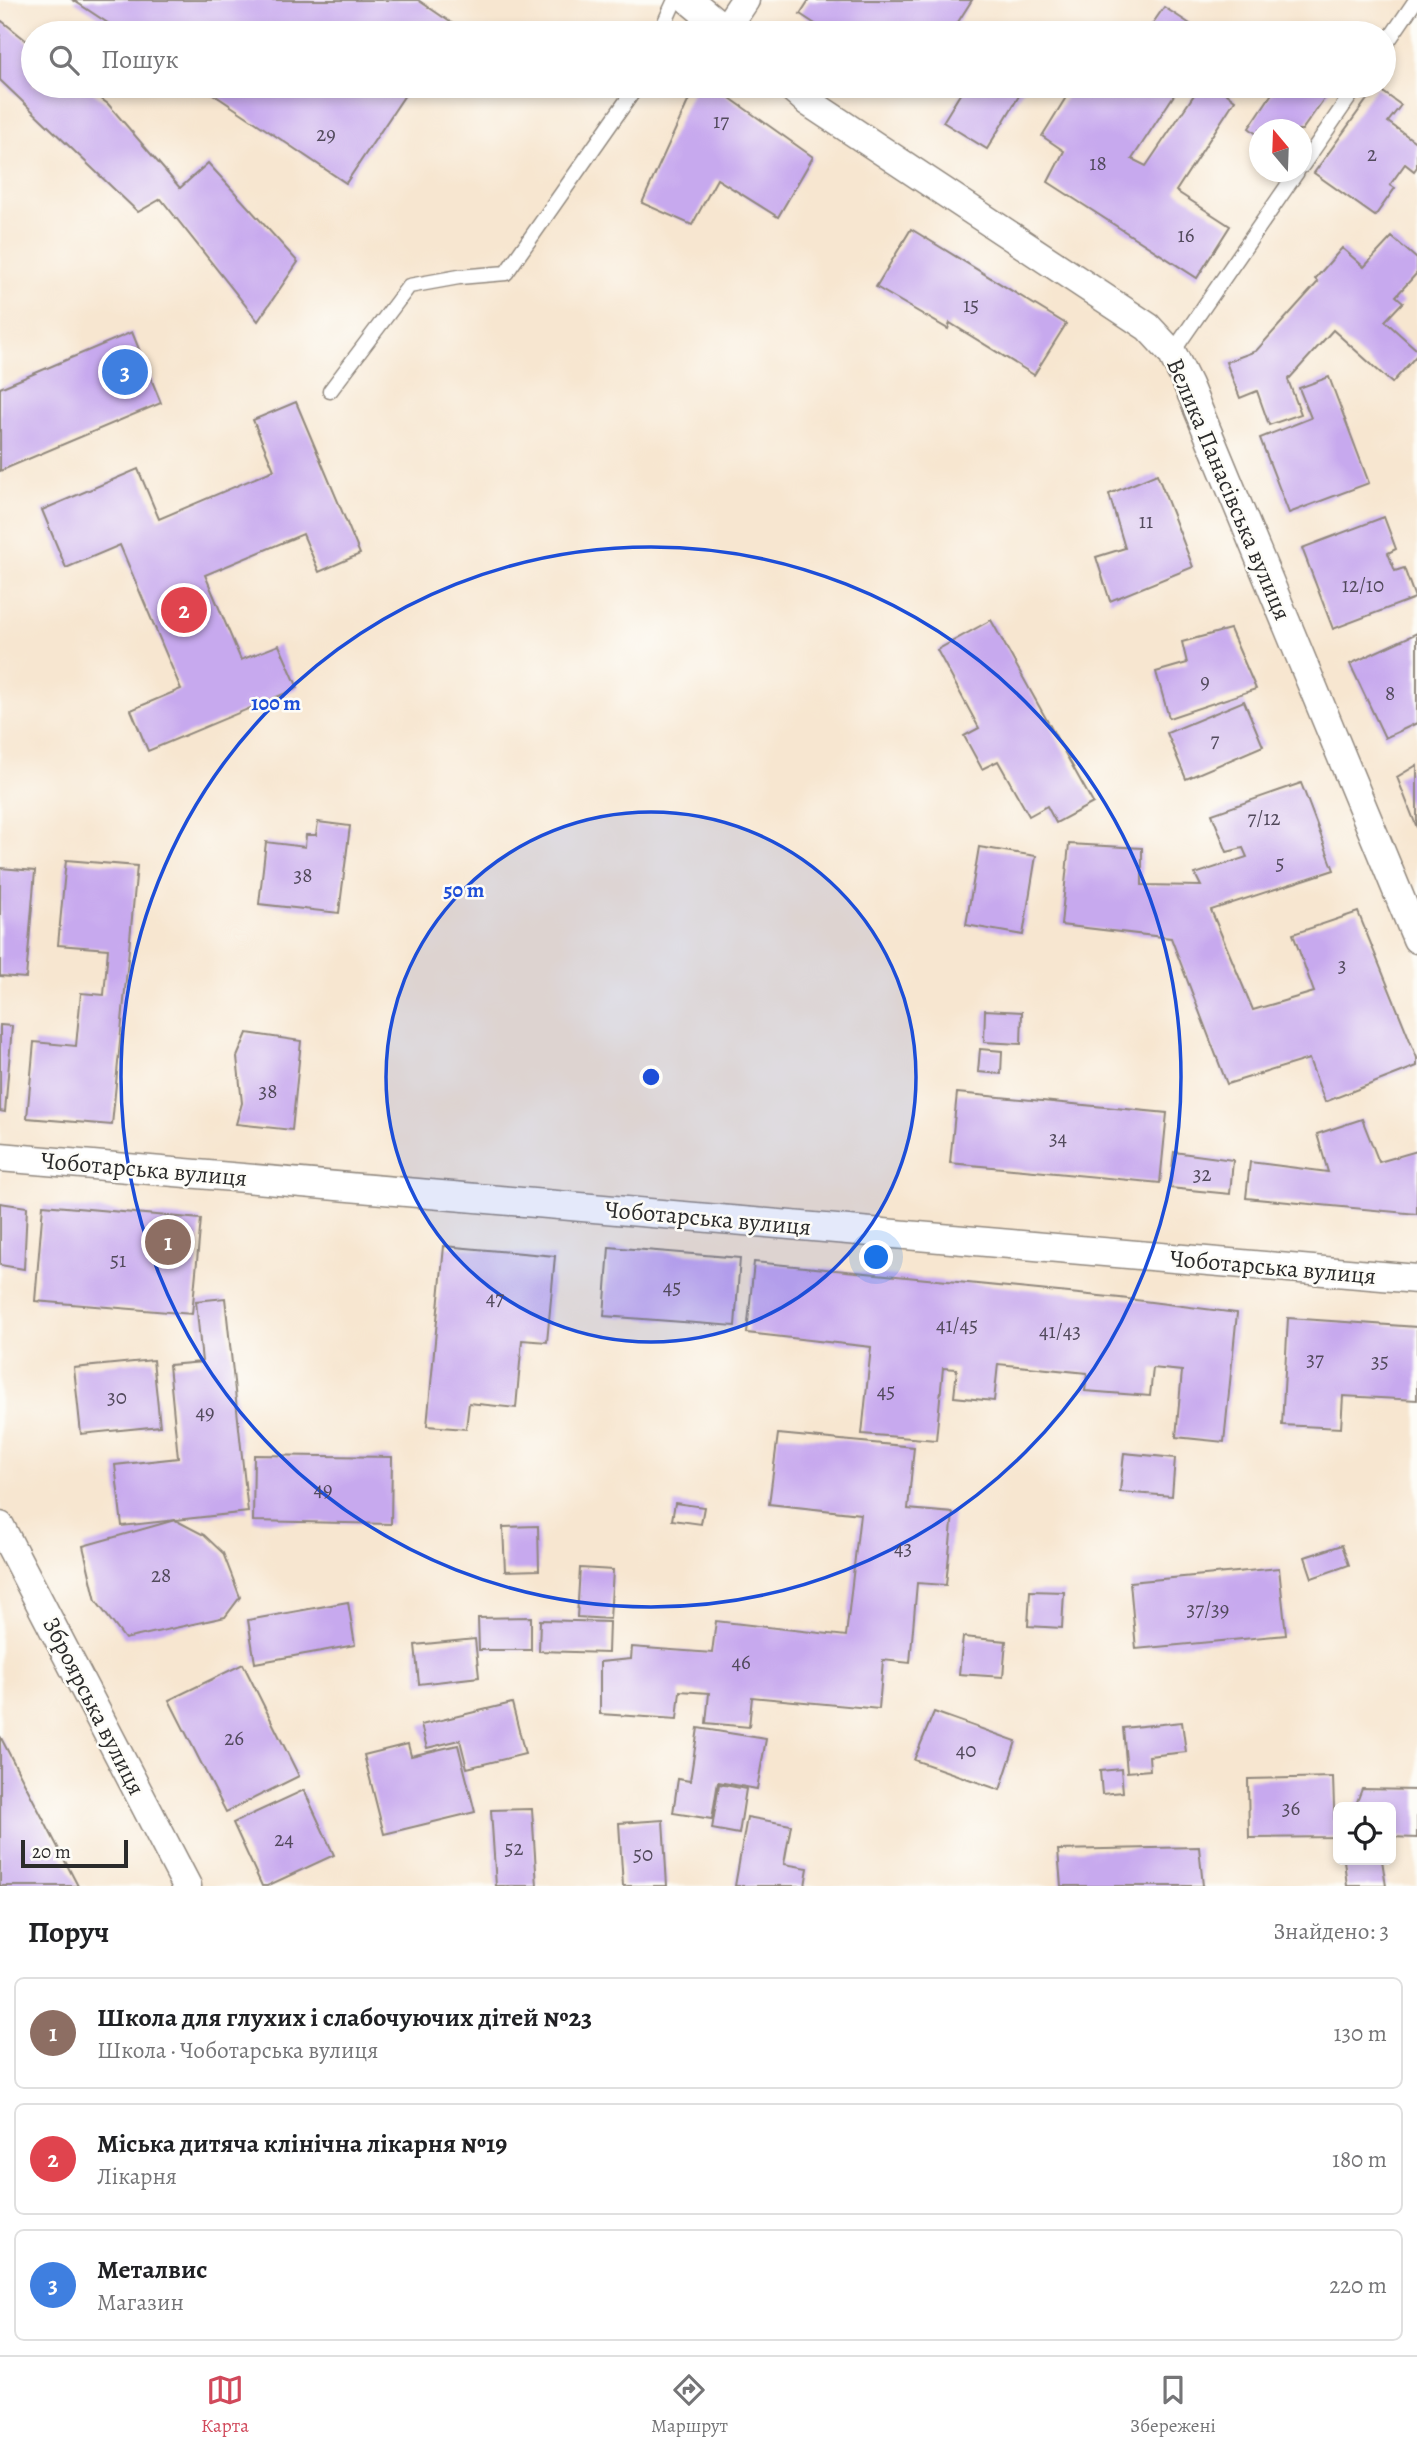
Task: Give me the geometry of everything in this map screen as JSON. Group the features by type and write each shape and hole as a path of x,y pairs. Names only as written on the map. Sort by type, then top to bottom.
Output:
{"street":[{"path":"689,0 714,21"},
{"path":"733,21 745,0"},
{"name":"Велика Панасівська вулиця","path":"804,98 1148,327 1172,353 1188,385 1417,939"},
{"name":"Чоботарська вулиця","path":"0,1157 1417,1279"},
{"name":"Зброярська вулиця","path":"0,1526 187,1886"}],"lane":[{"path":"665,21 675,0"},
{"path":"1396,29 1416,0"},
{"path":"330,391 409,286 459,277 506,273 629,98"},
{"path":"1312,150 1349,98"},
{"path":"1172,353 1290,182"}],"building":[{"path":"73,0 418,0 449,21 105,21"},
{"path":"809,0 972,0 959,21 811,21 800,14"},
{"path":"1164,7 1186,21 1154,21"},
{"path":"2,21 21,36 21,98 100,98 180,188 208,163 298,262 258,321 161,199 138,212 0,80"},
{"path":"219,98 403,98 346,183"},
{"path":"690,98 730,98 813,157 778,217 717,179 692,225 642,203"},
{"path":"958,98 1018,98 987,149 943,122"},
{"path":"1066,98 1172,98 1132,159 1146,166 1192,98 1235,100 1176,191 1230,226 1197,278 1048,182 1064,151 1042,136"},
{"path":"1269,98 1325,98 1310,119 1255,119"},
{"path":"1368,98 1391,98 1401,105 1388,122 1417,143 1417,167 1414,171 1405,164 1390,185 1395,188 1375,216 1314,173"},
{"path":"911,229 1066,324 1034,375 950,323 948,329 876,287"},
{"path":"1392,237 1417,259 1417,273 1396,296 1403,302 1385,321 1417,350 1417,355 1392,383 1333,330 1288,380 1301,414 1269,425 1257,391 1240,398 1226,362 1256,351 1318,282 1315,279 1342,248 1364,267"},
{"path":"132,332 161,403 0,471 0,388"},
{"path":"1329,377 1369,483 1289,513 1260,438 1311,418 1299,388"},
{"path":"296,402 360,554 319,572 303,534 205,575 241,660 279,645 298,688 148,751 131,710 181,689 120,545 66,568 42,510 138,469 159,519 274,470 253,420"},
{"path":"1157,474 1193,567 1110,601 1096,557 1125,548 1109,494"},
{"path":"1384,517 1396,549 1388,553 1395,571 1404,568 1415,598 1333,629 1302,548"},
{"path":"991,620 1093,803 1056,823 1047,806 1029,816 998,761 982,769 964,736 979,728 937,650"},
{"path":"1230,629 1256,689 1169,718 1156,672 1187,663 1182,642"},
{"path":"1417,633 1417,723 1385,738 1350,664"},
{"path":"1244,701 1263,746 1186,779 1167,733"},
{"path":"1417,765 1417,828 1397,777"},
{"path":"1301,783 1334,870 1211,910 1253,1010 1314,992 1293,934 1358,912 1417,1058 1417,1066 1325,1102 1309,1059 1227,1084 1171,938 1061,925 1069,844 1142,848 1142,885 1201,886 1195,874 1247,857 1243,848 1227,852 1212,814"},
{"path":"318,822 350,826 339,913 259,904 266,842 305,847 306,835 316,835"},
{"path":"979,847 1036,856 1023,935 966,925"},
{"path":"66,860 137,866 112,1125 27,1118 34,1042 76,1046 81,993 104,995 108,949 58,945"},
{"path":"0,868 35,871 26,978 0,976"},
{"path":"985,1010 1022,1012 1021,1044 984,1042"},
{"path":"0,1025 12,1026 5,1112 0,1111"},
{"path":"247,1033 301,1041 292,1130 236,1124 242,1103 237,1057"},
{"path":"980,1049 1002,1051 1001,1074 978,1072"},
{"path":"957,1093 1167,1113 1160,1183 950,1163"},
{"path":"1362,1119 1379,1162 1417,1151 1417,1214 1246,1198 1250,1162 1328,1172 1317,1134"},
{"path":"1174,1152 1233,1160 1230,1194 1170,1188"},
{"path":"0,1203 27,1207 24,1269 0,1265"},
{"path":"43,1205 201,1219 192,1314 35,1301"},
{"path":"444,1246 555,1256 547,1342 522,1340 516,1408 469,1403 466,1429 427,1426"},
{"path":"609,1247 740,1258 735,1326 604,1316"},
{"path":"754,1262 1120,1298 1237,1313 1224,1442 1176,1437 1182,1371 1153,1368 1150,1396 1085,1391 1087,1373 998,1364 994,1401 954,1397 957,1369 943,1368 936,1440 862,1434 871,1347 747,1333"},
{"path":"225,1298 248,1512 122,1526 115,1465 178,1458 169,1365 202,1362 196,1301"},
{"path":"1288,1318 1417,1327 1417,1400 1343,1396 1341,1428 1282,1425"},
{"path":"153,1360 160,1426 81,1434 74,1368"},
{"path":"778,1434 914,1447 908,1509 953,1513 946,1585 917,1583 910,1663 883,1660 879,1709 752,1697 749,1727 706,1723 709,1693 680,1691 677,1719 600,1714 600,1662 631,1659 632,1647 712,1653 716,1621 846,1636 860,1514 769,1504"},
{"path":"1124,1453 1175,1458 1172,1496 1120,1492"},
{"path":"254,1455 392,1457 391,1524 253,1521"},
{"path":"675,1503 704,1507 701,1524 672,1520"},
{"path":"175,1520 204,1535 223,1553 240,1597 225,1617 125,1639 96,1601 83,1546"},
{"path":"538,1526 539,1570 505,1571 503,1527"},
{"path":"1342,1545 1349,1565 1312,1578 1305,1557"},
{"path":"580,1568 613,1570 610,1619 577,1617"},
{"path":"1279,1568 1286,1635 1136,1649 1130,1582"},
{"path":"1030,1591 1064,1592 1062,1628 1028,1626"},
{"path":"348,1602 355,1645 255,1663 248,1620"},
{"path":"531,1617 531,1650 479,1650 478,1618"},
{"path":"540,1620 609,1622 608,1653 539,1651"},
{"path":"963,1637 1006,1641 1003,1677 959,1674"},
{"path":"475,1639 479,1677 419,1684 415,1645"},
{"path":"243,1664 299,1776 226,1812 169,1700"},
{"path":"512,1703 525,1754 467,1768 460,1740 427,1748 421,1725"},
{"path":"934,1712 1016,1741 1000,1790 914,1760"},
{"path":"1182,1722 1186,1752 1149,1756 1150,1770 1127,1772 1123,1728"},
{"path":"698,1728 766,1739 757,1789 718,1782 712,1819 673,1813 678,1779 690,1781"},
{"path":"0,1736 78,1886 0,1886"},
{"path":"408,1744 411,1756 458,1745 475,1812 384,1834 364,1755"},
{"path":"1121,1769 1123,1792 1102,1794 1100,1771"},
{"path":"1333,1777 1333,1837 1249,1838 1248,1779"},
{"path":"719,1784 746,1789 739,1834 712,1829"},
{"path":"1362,1789 1417,1790 1417,1838 1396,1837 1396,1802 1357,1802"},
{"path":"304,1790 334,1855 262,1886 233,1823"},
{"path":"532,1809 537,1886 496,1886 491,1810"},
{"path":"747,1817 791,1825 784,1864 808,1868 805,1886 735,1886"},
{"path":"663,1820 667,1886 623,1886 619,1823"},
{"path":"1199,1847 1203,1886 1061,1886 1058,1850"},
{"path":"1345,1865 1383,1865 1386,1886 1347,1886"}],"place":[{"name":"Металвис","path":"125,372"},
{"name":"Міська дитяча клінічна лікарня №19","path":"184,610"},
{"name":"Школа для глухих і слабочуючих дітей №23","path":"168,1242"}]}
